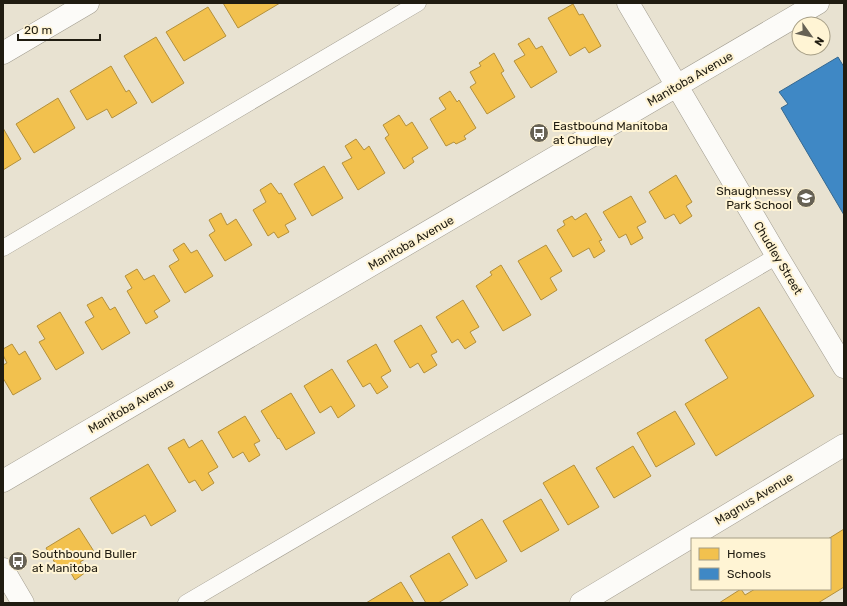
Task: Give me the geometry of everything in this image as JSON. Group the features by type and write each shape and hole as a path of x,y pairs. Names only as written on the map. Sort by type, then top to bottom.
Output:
{"street":[{"path":"3,53 88,3"},
{"name":"Chudley Street","path":"628,3 844,367"},
{"name":"Manitoba Avenue","path":"3,481 818,3"},
{"name":"Magnus Avenue","path":"581,603 844,445"},
{"path":"3,569 23,603"}],"lane":[{"path":"3,248 418,3"},
{"path":"186,603 777,256"}],"building: Homes":[{"path":"223,3 280,3 238,28"},
{"path":"573,4 579,15 583,14 601,46 589,53 585,47 570,56 548,18"},
{"path":"208,7 226,36 184,61 166,32"},
{"path":"156,37 184,83 152,103 124,56"},
{"path":"529,38 536,49 542,46 557,72 531,88 514,61 525,55 518,44"},
{"path":"494,53 504,71 501,73 515,97 487,114 470,87 476,83 470,72 481,66 479,63"},
{"path":"111,66 126,92 129,90 137,103 112,118 107,109 87,120 70,91"},
{"path":"450,91 457,102 459,100 476,128 464,136 466,139 456,144 454,142 446,146 430,119 446,109 439,98"},
{"path":"58,98 75,128 34,153 16,124"},
{"path":"399,115 406,126 412,122 428,148 412,158 414,162 404,169 385,138 389,135 383,125"},
{"path":"3,128 21,159 3,170"},
{"path":"356,139 364,150 369,146 385,173 358,190 342,163 352,158 345,146"},
{"path":"324,166 343,198 312,216 294,184"},
{"path":"676,175 692,202 686,206 692,216 680,224 674,214 665,219 649,192"},
{"path":"271,183 279,194 281,193 296,219 285,225 289,232 278,238 274,232 268,236 253,210 266,202 260,190"},
{"path":"631,196 646,222 637,227 643,238 631,245 626,234 619,238 603,212"},
{"path":"221,213 227,225 236,219 252,245 225,261 209,235 215,231 209,220"},
{"path":"586,213 602,240 599,241 605,251 594,258 589,248 573,257 557,230 565,225 563,221 572,216 575,220"},
{"path":"184,243 191,253 197,250 213,276 185,293 169,266 179,260 173,250"},
{"path":"546,245 562,271 550,278 557,290 541,300 518,261"},
{"path":"501,265 531,315 503,331 476,286 492,275 490,272"},
{"path":"137,269 144,280 154,275 170,301 154,311 158,317 146,324 127,291 132,288 125,276"},
{"path":"102,297 110,310 115,307 130,333 102,350 85,322 94,317 87,305"},
{"path":"463,300 479,327 470,332 476,342 465,349 458,339 452,343 436,317"},
{"path":"759,307 814,396 716,456 685,404 728,378 705,340"},
{"path":"60,312 84,353 56,370 39,342 45,339 37,326"},
{"path":"421,325 437,352 431,355 437,365 424,373 418,363 410,368 394,341"},
{"path":"12,344 19,355 25,351 41,379 13,395 3,378 3,365 7,363 3,355 3,349"},
{"path":"376,344 391,371 381,377 388,387 377,394 370,383 363,387 347,361"},
{"path":"332,369 355,406 338,418 331,406 320,413 304,386"},
{"path":"291,393 315,433 286,450 261,411"},
{"path":"675,411 695,444 656,467 637,433"},
{"path":"245,416 260,441 254,444 260,455 249,462 243,452 233,458 218,432"},
{"path":"184,439 189,448 202,440 218,467 208,473 214,483 202,491 195,480 189,483 168,448"},
{"path":"633,446 651,476 614,498 596,468"},
{"path":"148,464 176,511 151,526 145,515 112,534 90,498"},
{"path":"574,465 599,507 568,525 543,483"},
{"path":"541,499 559,530 521,552 503,521"},
{"path":"482,519 507,561 476,579 452,537"},
{"path":"79,528 95,553 80,562 86,572 75,580 68,568 61,573 46,548"},
{"path":"844,529 844,587 818,603 719,603 739,590 742,590 745,595 753,590 831,590 831,538 830,538"},
{"path":"449,553 468,585 438,603 426,603 410,576"},
{"path":"401,582 414,603 366,603"}],"building: Schools":[{"path":"838,57 844,67 844,215 781,108 788,104 779,92"}],"place":[{"name":"Eastbound Manitoba at Chudley","path":"539,133"},
{"name":"Shaughnessy Park School","path":"806,198"},
{"name":"Southbound Buller at Manitoba","path":"18,561"}]}
